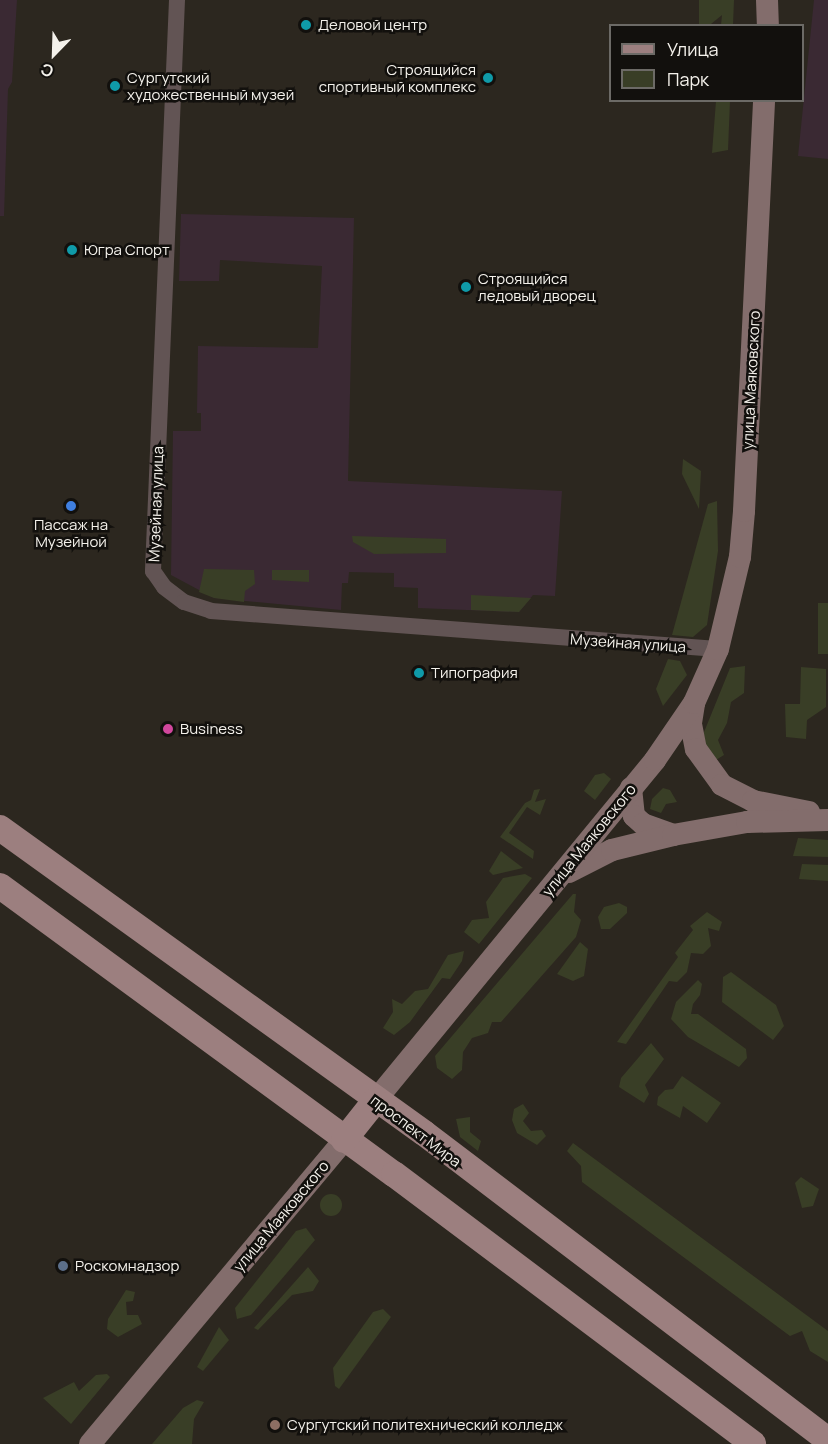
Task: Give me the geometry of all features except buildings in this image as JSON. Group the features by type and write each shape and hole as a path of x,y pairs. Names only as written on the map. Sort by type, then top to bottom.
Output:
{"main road":[{"name":"улица Маяковского","path":"90,1444 344,1140 557,879 631,788 694,703 718,649 740,557 764,102"},
{"path":"694,703 691,724 696,749 722,785 753,801 828,818"},
{"path":"631,788 634,816 643,824 673,835"},
{"path":"557,879 612,850 673,835 747,822 828,818"},
{"name":"проспект Мира","path":"0,828 375,1101 828,1440"},
{"path":"0,886 753,1444"}],"street":[{"name":"Музейная улица","path":"177,0 153,571 164,586 184,602 211,611 718,649"}],"shaded area":[{"path":"0,0 17,0 12,82 8,89 4,216 0,216"},
{"path":"814,0 828,0 828,159 798,156"},
{"path":"181,214 354,218 348,481 562,491 555,596 533,595 519,612 418,608 418,588 394,587 394,573 349,572 348,583 342,583 341,610 214,598 171,575 173,431 201,431 201,413 197,413 198,346 318,348 322,266 220,260 219,281 179,281"}],"green space":[{"path":"699,0 734,0 733,24 721,24 722,15 711,24 699,24"},
{"path":"716,102 730,102 728,150 712,153"},
{"path":"683,459 701,471 699,509 682,474"},
{"path":"717,501 718,551 707,625 693,637 672,635 708,504"},
{"path":"352,536 446,539 446,553 374,554 353,542"},
{"path":"204,569 254,570 255,584 245,591 244,602 214,598 199,592"},
{"path":"272,570 309,570 309,582 272,580"},
{"path":"471,595 531,598 519,612 471,610"},
{"path":"818,603 828,603 828,654 818,654"},
{"path":"668,659 680,661 687,675 663,706 656,689"},
{"path":"745,666 744,693 731,702 727,723 718,740 724,755 711,763 700,742 730,668"},
{"path":"801,667 826,669 826,707 807,720 806,739 786,737 785,704 800,704"},
{"path":"604,773 611,779 595,800 584,791 595,775"},
{"path":"663,788 670,790 677,802 666,804 661,813 650,809 652,799"},
{"path":"540,789 535,802 546,799 540,815 527,807 509,833 534,851 533,859 500,837 525,803 531,800 534,790"},
{"path":"798,838 828,840 828,857 793,856"},
{"path":"501,851 523,868 493,875 489,871"},
{"path":"802,864 828,865 828,881 799,879"},
{"path":"525,874 532,878 479,944 464,932 472,920 489,918 486,902 503,878"},
{"path":"573,894 576,894 574,912 581,920 576,937 501,1022 492,1022 488,1033 472,1038 463,1052 462,1070 452,1079 437,1068 435,1056"},
{"path":"619,903 627,907 627,913 610,929 601,929 598,917 604,907"},
{"path":"707,912 722,922 719,931 708,928 711,946 703,954 691,953 687,972 677,982 669,981 626,1044 617,1042 678,957 675,953 693,930 690,926"},
{"path":"580,942 588,949 584,976 573,981 557,974"},
{"path":"464,951 462,961 450,979 442,978 410,1022 394,1035 383,1028 393,1012 392,999 402,1004 415,991 428,989 448,955"},
{"path":"731,972 776,1005 784,1026 773,1040 722,1002 723,977"},
{"path":"698,980 702,984 700,995 693,1004 691,1014 698,1014 746,1049 747,1058 739,1067 688,1037 671,1019 676,1002"},
{"path":"651,1043 664,1059 645,1085 649,1094 644,1103 619,1087 621,1078"},
{"path":"682,1076 721,1103 707,1123 683,1106 680,1118 657,1105 658,1097 665,1090 673,1089"},
{"path":"523,1104 529,1113 523,1121 531,1131 542,1130 546,1136 537,1145 517,1133 512,1120 514,1109"},
{"path":"470,1117 470,1132 481,1141 478,1151 460,1137 456,1119"},
{"path":"573,1143 828,1331 828,1362 810,1351 802,1331 790,1336 582,1182 581,1166 567,1151"},
{"path":"801,1177 819,1189 813,1206 802,1208 795,1183"},
{"path":"331,1194 339,1197 342,1205 339,1213 331,1216 323,1213 320,1205 323,1197"},
{"path":"306,1228 315,1240 251,1315 237,1319 235,1308 296,1231"},
{"path":"308,1267 319,1281 313,1291 292,1295 258,1330 254,1328"},
{"path":"126,1290 135,1292 133,1301 126,1302 127,1315 138,1315 142,1324 118,1337 107,1329 108,1319"},
{"path":"383,1309 391,1317 339,1389 335,1386 333,1368 373,1312"},
{"path":"219,1327 229,1340 203,1371 197,1367"},
{"path":"107,1374 110,1377 71,1424 43,1398 74,1382 79,1391 96,1375"},
{"path":"197,1400 204,1402 194,1419 192,1444 152,1444 183,1408"}],"place":[{"name":"Деловой центр","path":"306,25"},
{"name":"Строящийся спортивный комплекс","path":"488,78"},
{"name":"Сургутский художественный музей","path":"115,86"},
{"name":"Югра Спорт","path":"72,250"},
{"name":"Строящийся ледовый дворец","path":"466,287"},
{"name":"Пассаж на Музейной","path":"71,506"},
{"name":"Типография","path":"419,673"},
{"name":"Business","path":"168,729"},
{"name":"Роскомнадзор","path":"63,1266"},
{"name":"Сургутский политехнический колледж","path":"275,1425"}]}
